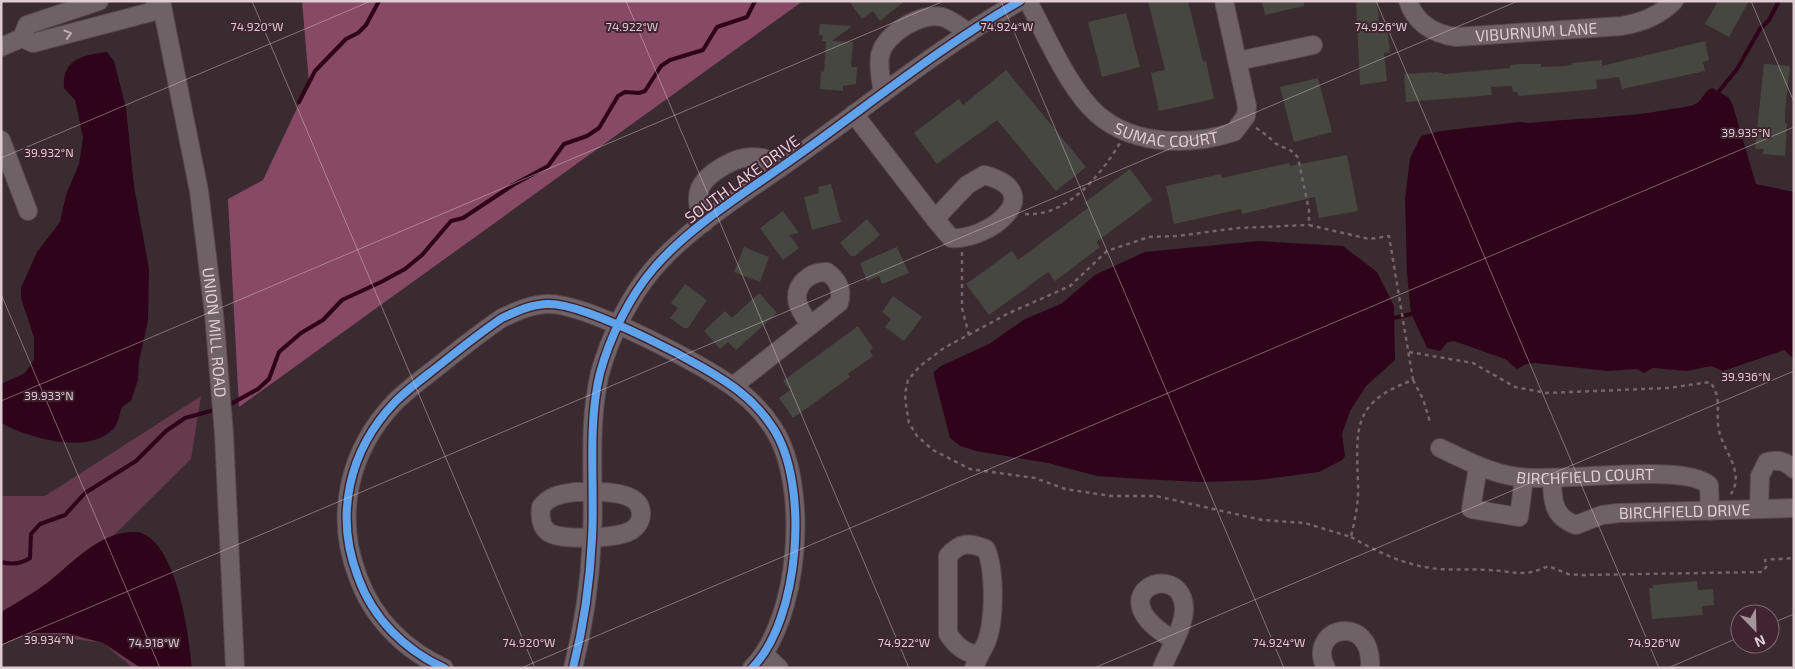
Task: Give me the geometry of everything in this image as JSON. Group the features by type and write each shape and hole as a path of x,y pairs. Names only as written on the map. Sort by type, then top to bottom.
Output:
{"street":[{"path":"1,47 22,38 27,26 99,1"},
{"path":"22,38 33,43 151,12 160,1"},
{"name":"UNION MILL ROAD","path":"160,1 199,191 222,398 235,668"},
{"name":"SOUTH LAKE DRIVE","path":"573,668 588,592 592,538 595,402 600,373 610,345 636,292 654,268 704,223 883,93 969,33 1020,1"},
{"name":"SUMAC COURT","path":"1028,1 1081,96 1102,118 1126,132 1140,137 1168,142 1197,140 1234,132 1244,120 1247,106 1224,1"},
{"name":"VIBURNUM LANE","path":"1408,1 1415,15 1431,31 1456,37 1622,26 1649,19 1661,13 1674,1"},
{"path":"883,93 880,54 886,43 896,33 919,19 932,16 944,17 969,33"},
{"path":"1238,61 1313,45"},
{"path":"854,114 950,238 963,239 1001,222 1012,209 1012,194 1002,180 984,175 967,185 936,219"},
{"path":"1,140 28,211"},
{"path":"704,223 698,198 700,188 717,171 740,158 752,156 783,165"},
{"path":"444,668 423,658 393,633 370,603 361,587 350,554 346,518 349,482 362,448 382,416 410,388 488,328 517,311 548,304 563,306 590,314 693,362 733,386 752,402 774,430 782,446 792,484 794,540 790,589 779,628 764,654 752,668"},
{"path":"733,386 810,325"},
{"name":"BIRCHFIELD COURT","path":"1440,448 1478,466 1524,478 1662,475 1696,477 1709,485 1710,511"},
{"path":"1760,508 1760,476 1767,462 1775,460 1784,462 1794,469"},
{"path":"1478,466 1471,509 1519,517 1524,478"},
{"name":"BIRCHFIELD DRIVE","path":"1552,478 1552,494 1558,512 1565,521 1576,526 1602,515 1794,508"},
{"path":"592,492 629,497 637,502 641,509 641,518 630,532 592,538 554,535 547,531 540,516 541,507 555,495 592,492"},
{"path":"973,543 986,549 991,561 992,614 987,641 977,662 955,645 948,634 948,556 956,547 973,543"},
{"path":"1326,668 1322,658 1322,649 1328,636 1338,630 1351,630 1362,636 1368,647 1370,668"},
{"path":"1162,668 1174,640"},
{"path":"764,654 779,668"}],"path":[{"path":"1244,120 1266,134 1277,144 1294,151 1298,158 1309,210 1309,225"},
{"path":"1008,213 1035,215 1055,208 1075,197 1103,168 1126,132"},
{"path":"1430,422 1423,399 1414,380 1389,236 1369,239 1309,225 1238,228 1177,236 1150,237 1107,251 1070,286 1009,312 944,348 920,366 908,380 905,394 909,423 917,436 933,450 970,469 1035,478 1065,489 1112,496 1156,496 1262,520 1305,523 1351,537 1388,556 1435,568 1489,570 1517,575 1532,573 1548,566 1568,574 1582,575 1762,572 1767,566 1765,560 1794,558"},
{"path":"963,239 962,308 969,335"},
{"path":"1409,352 1473,363 1515,387 1546,393 1668,388 1710,382 1717,391 1721,436 1735,467 1736,482 1733,492 1728,499"},
{"path":"1351,537 1357,512 1356,451 1359,424 1376,399 1398,386 1414,380"}],"shaded area":[{"path":"302,1 803,1 239,407 228,199 263,180 309,83"},
{"path":"107,52 114,61 126,108 134,186 149,269 148,321 139,361 138,380 131,401 122,407 114,428 103,436 90,441 75,443 59,442 27,434 1,423 1,384 25,373 34,360 34,337 21,298 21,288 37,252 60,222 66,195 79,164 83,138 75,100 64,88 64,78 71,64 76,60"},
{"path":"1712,88 1728,97 1732,103 1756,184 1794,192 1794,359 1784,350 1723,371 1711,366 1687,371 1653,368 1644,373 1637,369 1607,371 1535,363 1526,364 1517,369 1505,359 1454,341 1448,342 1440,351 1427,348 1411,313 1407,274 1405,198 1410,158 1421,136 1441,131 1520,122 1530,123 1649,113 1696,104"},
{"path":"1258,241 1343,246 1377,272 1394,306 1395,360 1366,386 1350,411 1342,434 1345,456 1342,460 1319,472 1259,480 1201,482 1141,479 1097,476 1048,463 976,451 960,446 950,438 934,376 934,372 941,366 989,344 1025,319 1061,304 1095,275 1145,252"},
{"path":"201,396 191,459 113,536 183,668 133,668 103,643 28,633 1,646 1,496 45,496"},
{"path":"138,532 151,539 162,552 171,570 184,613 192,668 141,668 103,643 66,633 28,633 1,645 1,612 47,583 88,549 112,536"}],"building":[{"path":"849,1 905,1 880,21 873,11 862,19"},
{"path":"1148,1 1188,1 1203,62 1206,61 1214,99 1159,111 1151,73 1165,70"},
{"path":"1262,1 1304,1 1304,6 1265,15"},
{"path":"1356,1 1377,1 1379,22 1386,21 1390,52 1384,53 1387,81 1360,85"},
{"path":"1718,1 1749,1 1729,37 1705,24"},
{"path":"1126,13 1140,67 1102,77 1088,22"},
{"path":"820,24 852,26 832,41 853,42 851,65 852,67 857,67 856,84 843,86 843,91 820,89 821,71 824,72 826,41 822,41 823,35 819,35"},
{"path":"1705,41 1709,60 1703,62 1705,71 1622,89 1619,77 1596,80 1597,89 1518,96 1518,92 1513,92 1512,86 1491,87 1492,95 1406,102 1404,74 1437,72 1445,74 1510,68 1510,65 1521,64 1541,64 1541,67 1565,66 1572,65 1572,63 1602,60 1602,66"},
{"path":"1764,64 1790,66 1785,111 1785,123 1787,123 1785,156 1763,154 1764,149 1755,149"},
{"path":"1006,70 1086,167 1056,191 997,120 937,164 914,133 959,99 963,105"},
{"path":"1318,78 1332,132 1294,142 1280,87"},
{"path":"1347,155 1358,211 1319,218 1315,197 1242,214 1241,209 1174,224 1166,186 1221,174 1222,178 1289,163 1290,166"},
{"path":"1130,169 1153,200 1096,242 1100,247 1055,281 1048,272 989,315 966,284 1012,251 1018,260 1088,208 1084,203"},
{"path":"831,184 841,222 812,230 804,197 819,193 818,187"},
{"path":"783,211 799,233 789,235 799,248 783,260 760,228"},
{"path":"867,219 880,235 855,256 851,256 840,243"},
{"path":"744,247 769,257 760,282 734,272"},
{"path":"897,247 909,273 882,284 879,276 867,281 860,263"},
{"path":"685,284 707,300 688,328 684,328 670,318 678,308 671,303"},
{"path":"759,293 777,313 736,350 728,342 720,349 704,331 725,311 732,318"},
{"path":"893,296 922,317 904,341 885,327 891,319 882,312"},
{"path":"858,326 873,348 870,351 873,356 848,374 850,377 793,418 779,398 790,390 783,381"},
{"path":"1697,581 1698,590 1713,589 1714,605 1702,606 1703,615 1652,619 1649,588 1653,588 1653,585"}],"waterway":[{"path":"299,102 315,71 346,39 358,33 366,25 379,1"},
{"path":"227,406 258,389 269,379 279,352 301,333 323,320 342,300 405,269 422,255 451,221 463,218 513,185 548,166 564,144 587,136 599,128 618,96 625,92 639,93 645,91 661,66 670,60 703,50 717,27 747,17 755,1"},
{"path":"1716,95 1737,69 1779,1"},
{"path":"1390,319 1415,313"},
{"path":"1,562 16,563 30,558 31,534 40,524 65,515 85,493 136,461 166,431 185,418 218,409"}],"cycle path":[{"path":"573,668 586,603 590,571 593,518 593,435 596,393 609,345 621,318 636,292 669,252 702,223 934,56 1020,1"},
{"path":"444,668 416,652 392,632 364,592 351,554 347,530 350,484 366,441 379,421 400,397 502,318 519,310 543,304 567,307 591,314 647,338 702,367 745,396 762,413 773,428 785,452 792,482 795,516 794,551 789,586 781,618 768,646 752,668"}]}
